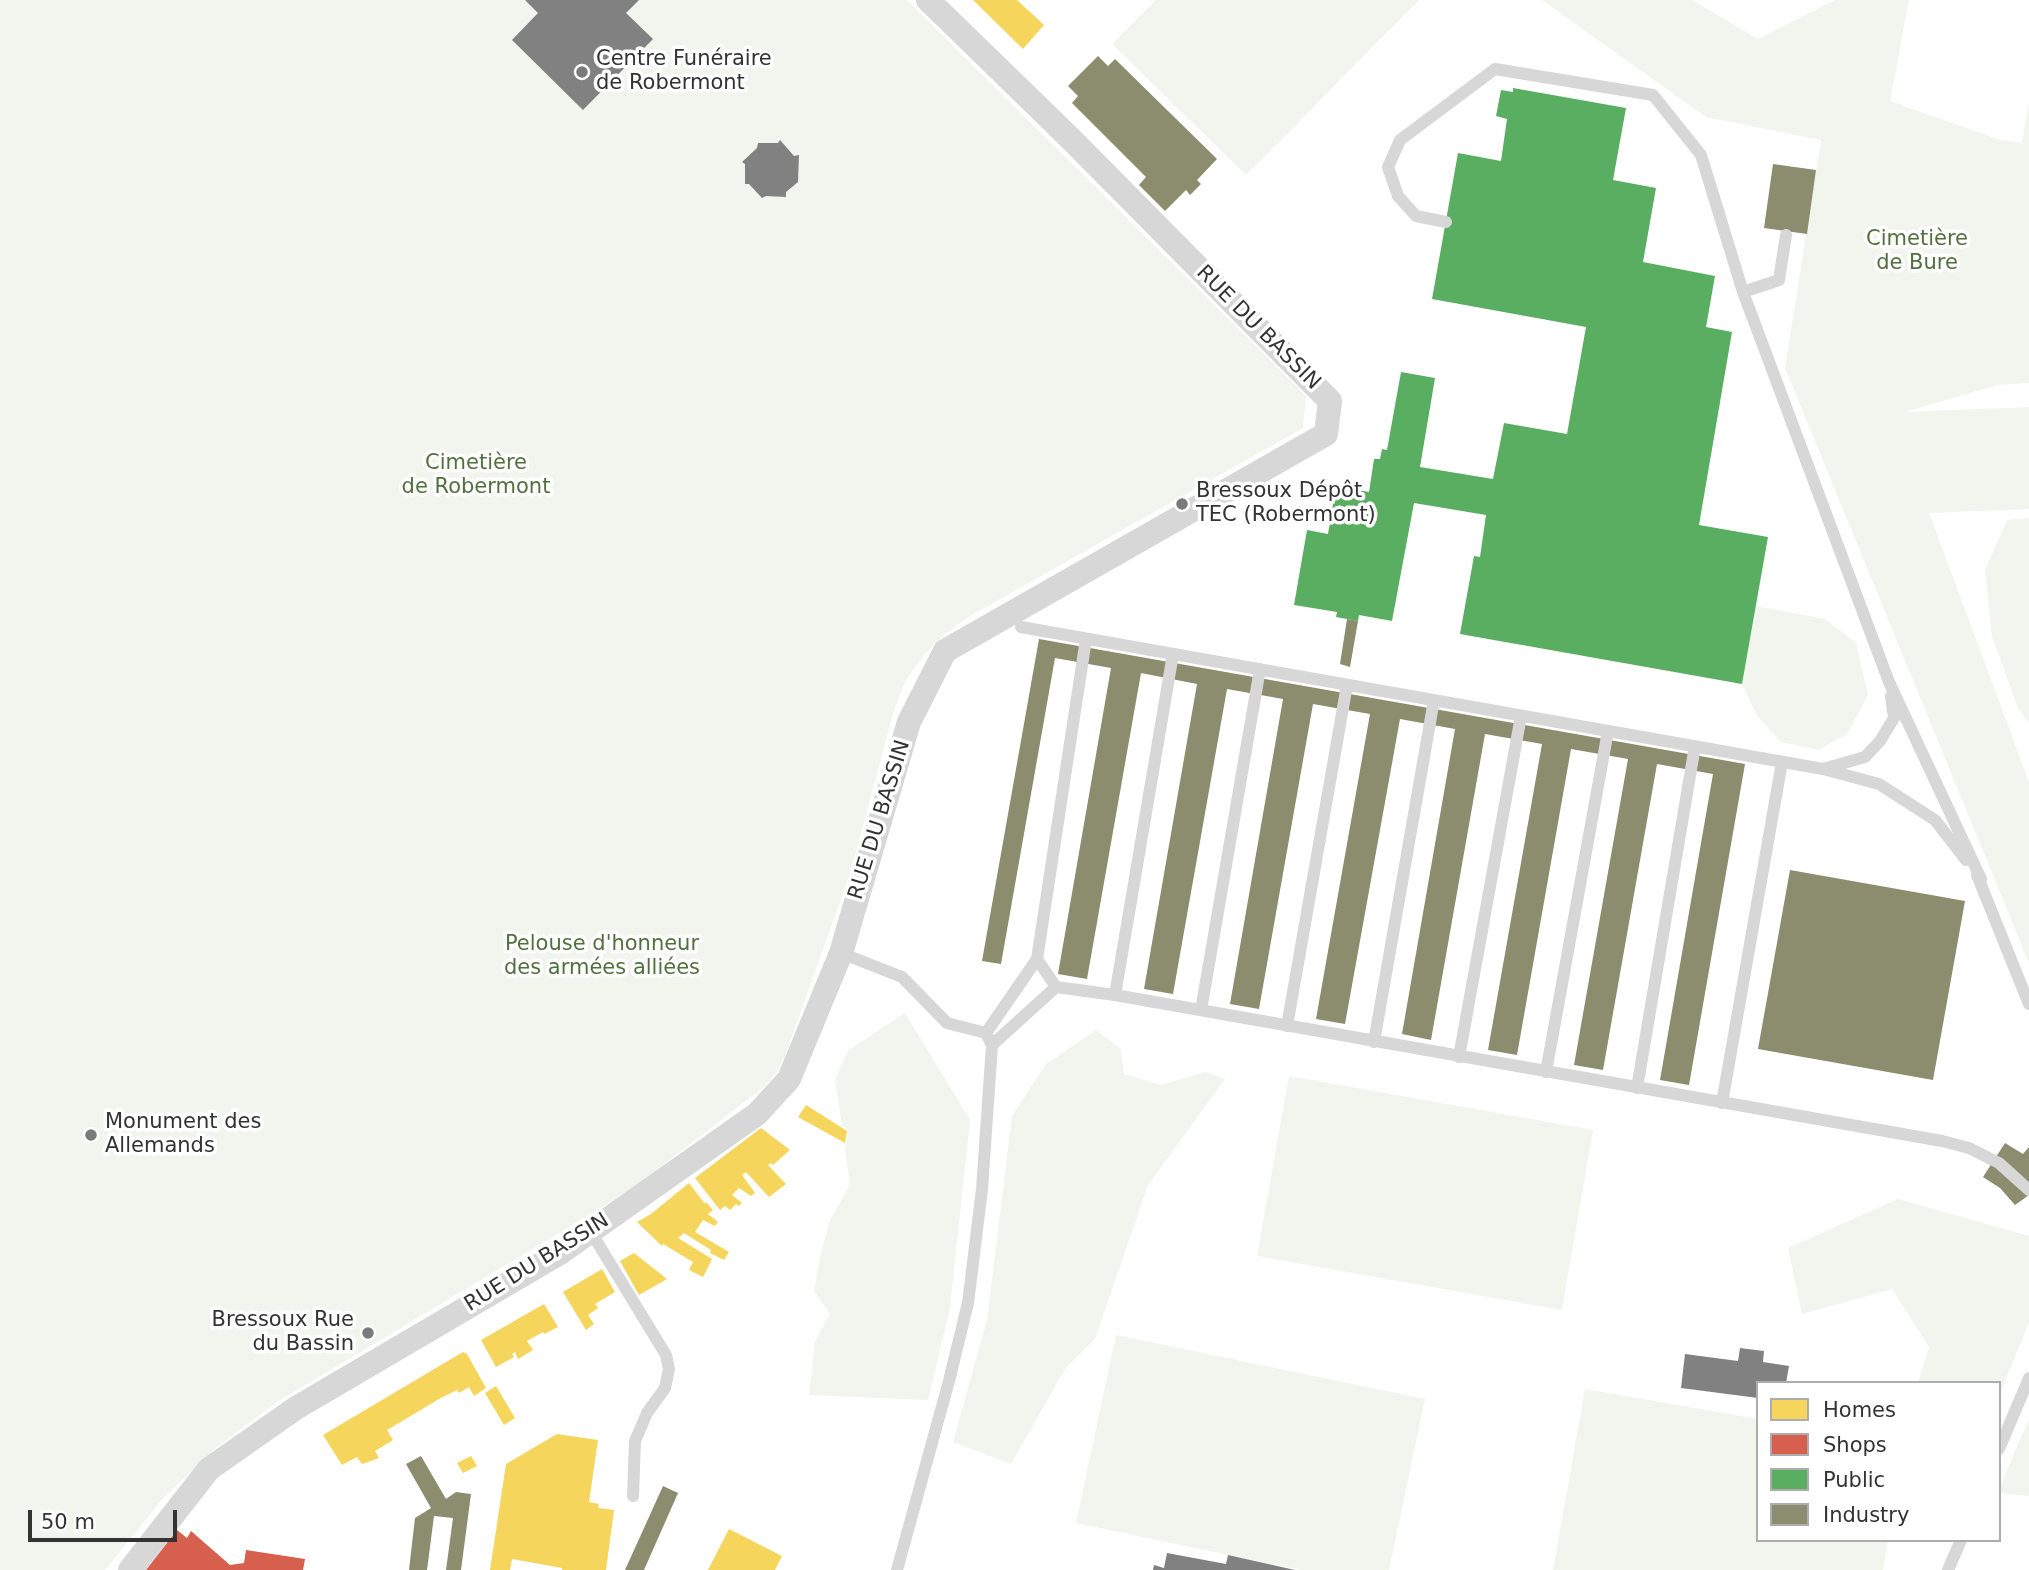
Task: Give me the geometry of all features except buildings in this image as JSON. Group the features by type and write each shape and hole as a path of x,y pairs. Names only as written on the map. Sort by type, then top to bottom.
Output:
{"street":[{"name":"RUE DU BASSIN","path":"130,1570 209,1469 296,1408 560,1253 757,1114 789,1079 841,953 909,722 945,651 1326,434 1331,401 928,0"}],"lane":[{"path":"1446,222 1416,216 1398,197 1388,167 1400,140 1495,69 1653,95 1701,155 1743,292 1889,682 1981,880 2029,1004"},
{"path":"1743,292 1779,280 1786,235"},
{"path":"1021,627 1823,769 1879,784 1936,820 1981,880"},
{"path":"986,1033 1037,959 1086,639"},
{"path":"1115,995 1173,654"},
{"path":"1200,1010 1260,669"},
{"path":"1823,769 1865,757 1880,741 1894,718 1889,682"},
{"path":"1287,1026 1347,685"},
{"path":"1374,1042 1434,700"},
{"path":"1459,1057 1521,716"},
{"path":"1546,1072 1608,731"},
{"path":"1637,1088 1695,747"},
{"path":"1721,1103 1782,762"},
{"path":"841,953 902,977 947,1023 986,1033 992,1045 982,1189 968,1303 897,1570"},
{"path":"1037,959 1056,987 1115,995 1942,1141 1969,1148 1999,1163 2029,1189"},
{"path":"992,1045 1056,987"},
{"path":"591,1232 661,1346 669,1369 665,1388 647,1413 635,1441 633,1496"},
{"path":"2001,1444 2029,1378"},
{"path":"1948,1570 1960,1542"}],"green space":[{"name":"Cimetière de Robermont","path":"0,0 907,0 1306,396 1303,428 970,616 945,634 924,655 906,680 895,707 850,874 785,1056 777,1072 765,1086 641,1182 606,1205 277,1402 218,1446 165,1496 105,1570 0,1570"},
{"path":"1156,0 1419,0 1246,175 1112,44"},
{"name":"Cimetière de Bure","path":"1542,0 1692,0 1758,39 1835,0 1909,0 1890,101 2000,140 2022,143 2029,101 2029,383 1997,385 1905,412 2029,407 2029,509 1929,513 2029,782 2029,963 1785,368 1821,140 1706,117"},
{"path":"2029,518 2029,723 2018,708 1992,636 1985,570 2007,520"},
{"path":"1756,606 1825,619 1856,643 1868,695 1848,733 1819,750 1781,742 1757,716 1742,684"},
{"path":"905,1013 970,1120 950,1308 928,1400 809,1395 815,1342 830,1314 814,1291 821,1253 830,1220 850,1185 845,1150 848,1131 842,1125 835,1080 848,1051"},
{"path":"1096,1030 1121,1049 1124,1074 1161,1085 1206,1072 1225,1079 1148,1185 1095,1339 1065,1369 1011,1464 953,1442 987,1320 1012,1116 1046,1064"},
{"path":"1289,1076 1593,1130 1562,1310 1257,1256"},
{"path":"1898,1199 2029,1236 2029,1322 2001,1391 2001,1381 1919,1381 1929,1347 1892,1289 1802,1314 1788,1248"},
{"path":"1116,1335 1425,1399 1389,1570 1301,1570 1076,1523"},
{"path":"1585,1389 1756,1419 1756,1542 1888,1542 1883,1570 1553,1570"},
{"path":"2029,1419 2029,1496 2001,1493 2001,1484"}],"place":[{"name":"Centre Funéraire de Robermont","path":"582,72"},
{"name":"Bressoux Dépôt TEC (Robermont)","path":"1182,504"},
{"name":"Monument des Allemands","path":"91,1135"},
{"name":"Bressoux Rue du Bassin","path":"368,1333"}],"park label":[{"name":"Pelouse d'honneur des armées alliées","path":"602,957"}]}
